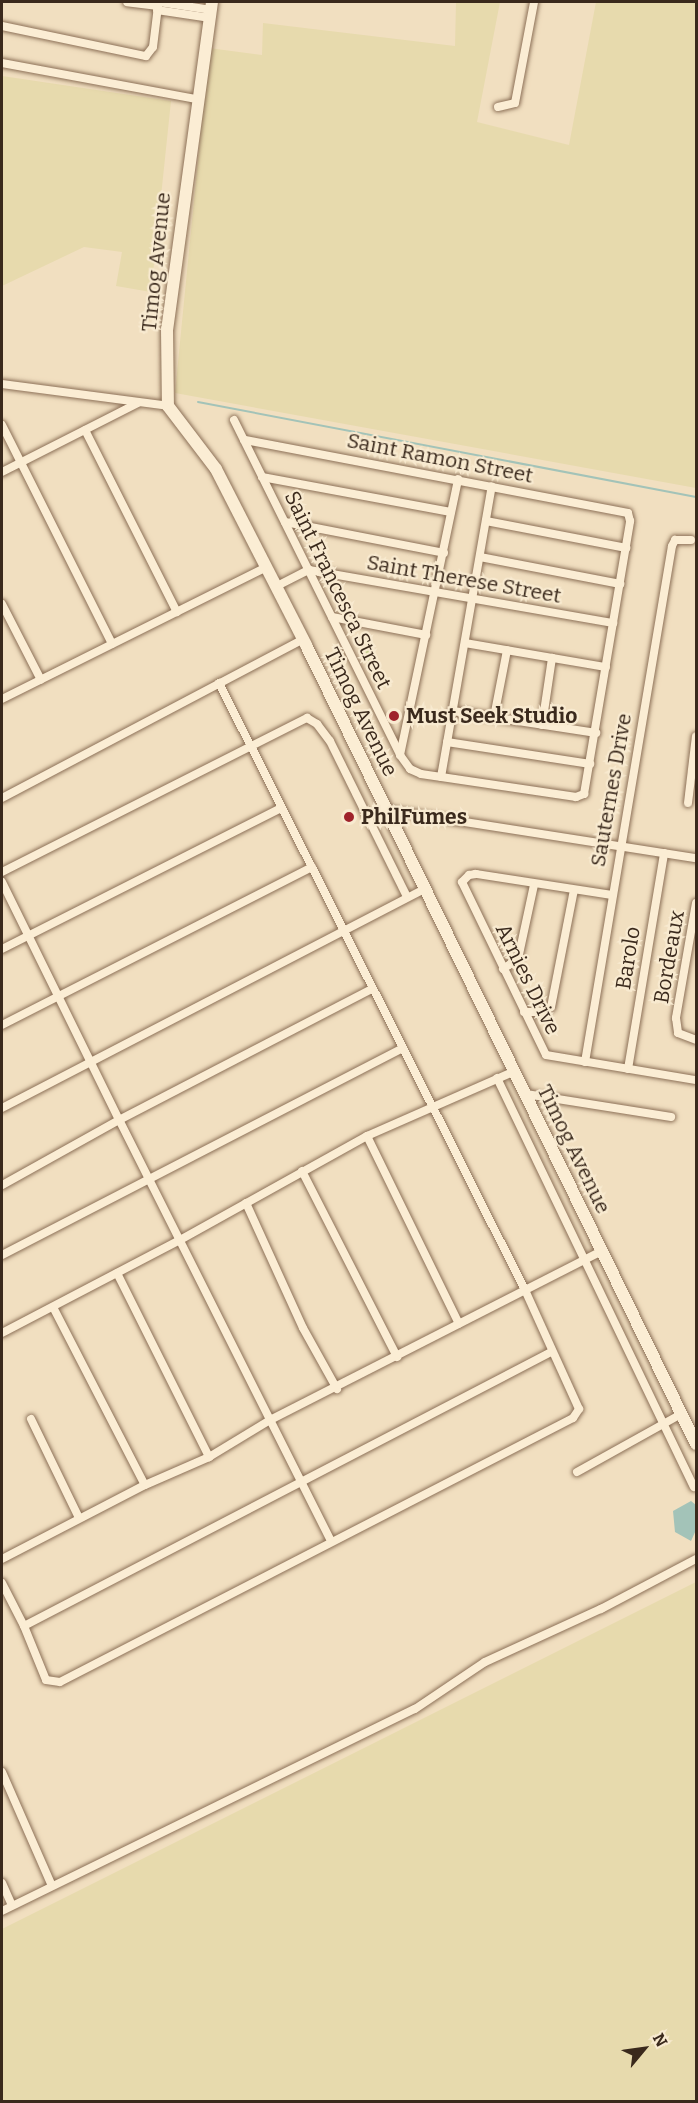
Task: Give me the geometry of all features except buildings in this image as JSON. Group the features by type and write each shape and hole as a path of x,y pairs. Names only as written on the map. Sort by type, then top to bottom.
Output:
{"main road":[{"name":"Timog Avenue","path":"211,10 166,329 165,376 168,406 216,469 304,639 696,1444"}],"street":[{"path":"127,2 211,10"},
{"path":"498,107 515,103 534,2"},
{"path":"2,26 146,56 153,47 158,5"},
{"path":"2,63 197,99"},
{"path":"2,384 168,406"},
{"path":"2,472 138,403"},
{"name":"Saint Francesca Street","path":"234,420 400,755 415,773 441,777"},
{"path":"2,425 112,644"},
{"path":"86,430 177,612"},
{"name":"Saint Ramon Street","path":"244,440 628,513 626,548"},
{"path":"262,477 451,512"},
{"path":"400,755 458,479"},
{"path":"486,521 626,548 586,791 579,797 441,777 492,486"},
{"path":"285,522 444,553"},
{"name":"Sauternes Drive","path":"585,1062 672,546 675,540 691,540"},
{"path":"480,557 620,584"},
{"path":"2,699 267,567"},
{"path":"277,586 309,570"},
{"name":"Saint Therese Street","path":"309,570 614,624"},
{"path":"2,604 41,680"},
{"path":"332,617 426,635"},
{"path":"2,798 304,639"},
{"path":"465,643 606,668"},
{"path":"494,717 507,650"},
{"path":"542,725 552,658"},
{"path":"2,1583 24,1626 46,1680 60,1683 576,1415 579,1406 551,1352 525,1290 430,1106 219,683"},
{"path":"453,711 596,733"},
{"path":"2,872 302,718 317,724 330,741 407,897"},
{"path":"687,804 696,736"},
{"path":"447,742 590,764"},
{"path":"2,949 281,808"},
{"path":"388,810 696,858"},
{"name":"Barolo","path":"628,1069 664,853"},
{"path":"2,1025 312,867"},
{"name":"Arnies Drive","path":"534,885 476,874 464,878 462,887 546,1056 696,1080"},
{"path":"2,882 148,1180 331,1541"},
{"path":"503,969 518,959 534,885 612,894"},
{"path":"2,1108 426,888"},
{"path":"524,1012 543,1012 551,1007 574,890"},
{"name":"Bordeaux","path":"696,903 676,1018 678,1034 696,1040"},
{"path":"2,1185 119,1120 372,989"},
{"path":"2,1255 403,1048"},
{"path":"2,1333 180,1240 367,1136 430,1106 515,1071"},
{"path":"497,1078 583,1261 694,1487"},
{"path":"526,1094 670,1117"},
{"path":"367,1136 459,1324"},
{"path":"302,1171 397,1357"},
{"path":"246,1203 303,1328 337,1389"},
{"path":"2,1559 145,1485 209,1457 270,1420 337,1389 602,1251"},
{"path":"117,1273 209,1457"},
{"path":"53,1307 145,1485"},
{"path":"24,1626 551,1352"},
{"path":"577,1472 681,1414"},
{"path":"31,1419 79,1518"},
{"path":"2,1911 415,1709 485,1662 601,1610 696,1559"},
{"path":"2,1772 52,1886"},
{"path":"2,1883 12,1905"}],"shaded area":[{"path":"456,2 500,2 477,122 569,145 596,2 696,2 696,488 175,393 209,48 262,55 263,23 455,46"},
{"path":"2,76 171,101 151,292 116,286 122,252 84,247 2,286"},
{"path":"696,1582 696,2101 2,2101 2,1929"}],"green space":[{"path":"367,639 381,667 371,672 357,644"}],"water":[{"path":"691,1501 696,1505 696,1530 691,1541 675,1532 673,1511"}],"waterway":[{"path":"198,402 696,497"}],"place":[{"name":"Must Seek Studio","path":"394,716"},
{"name":"PhilFumes","path":"349,817"}]}
